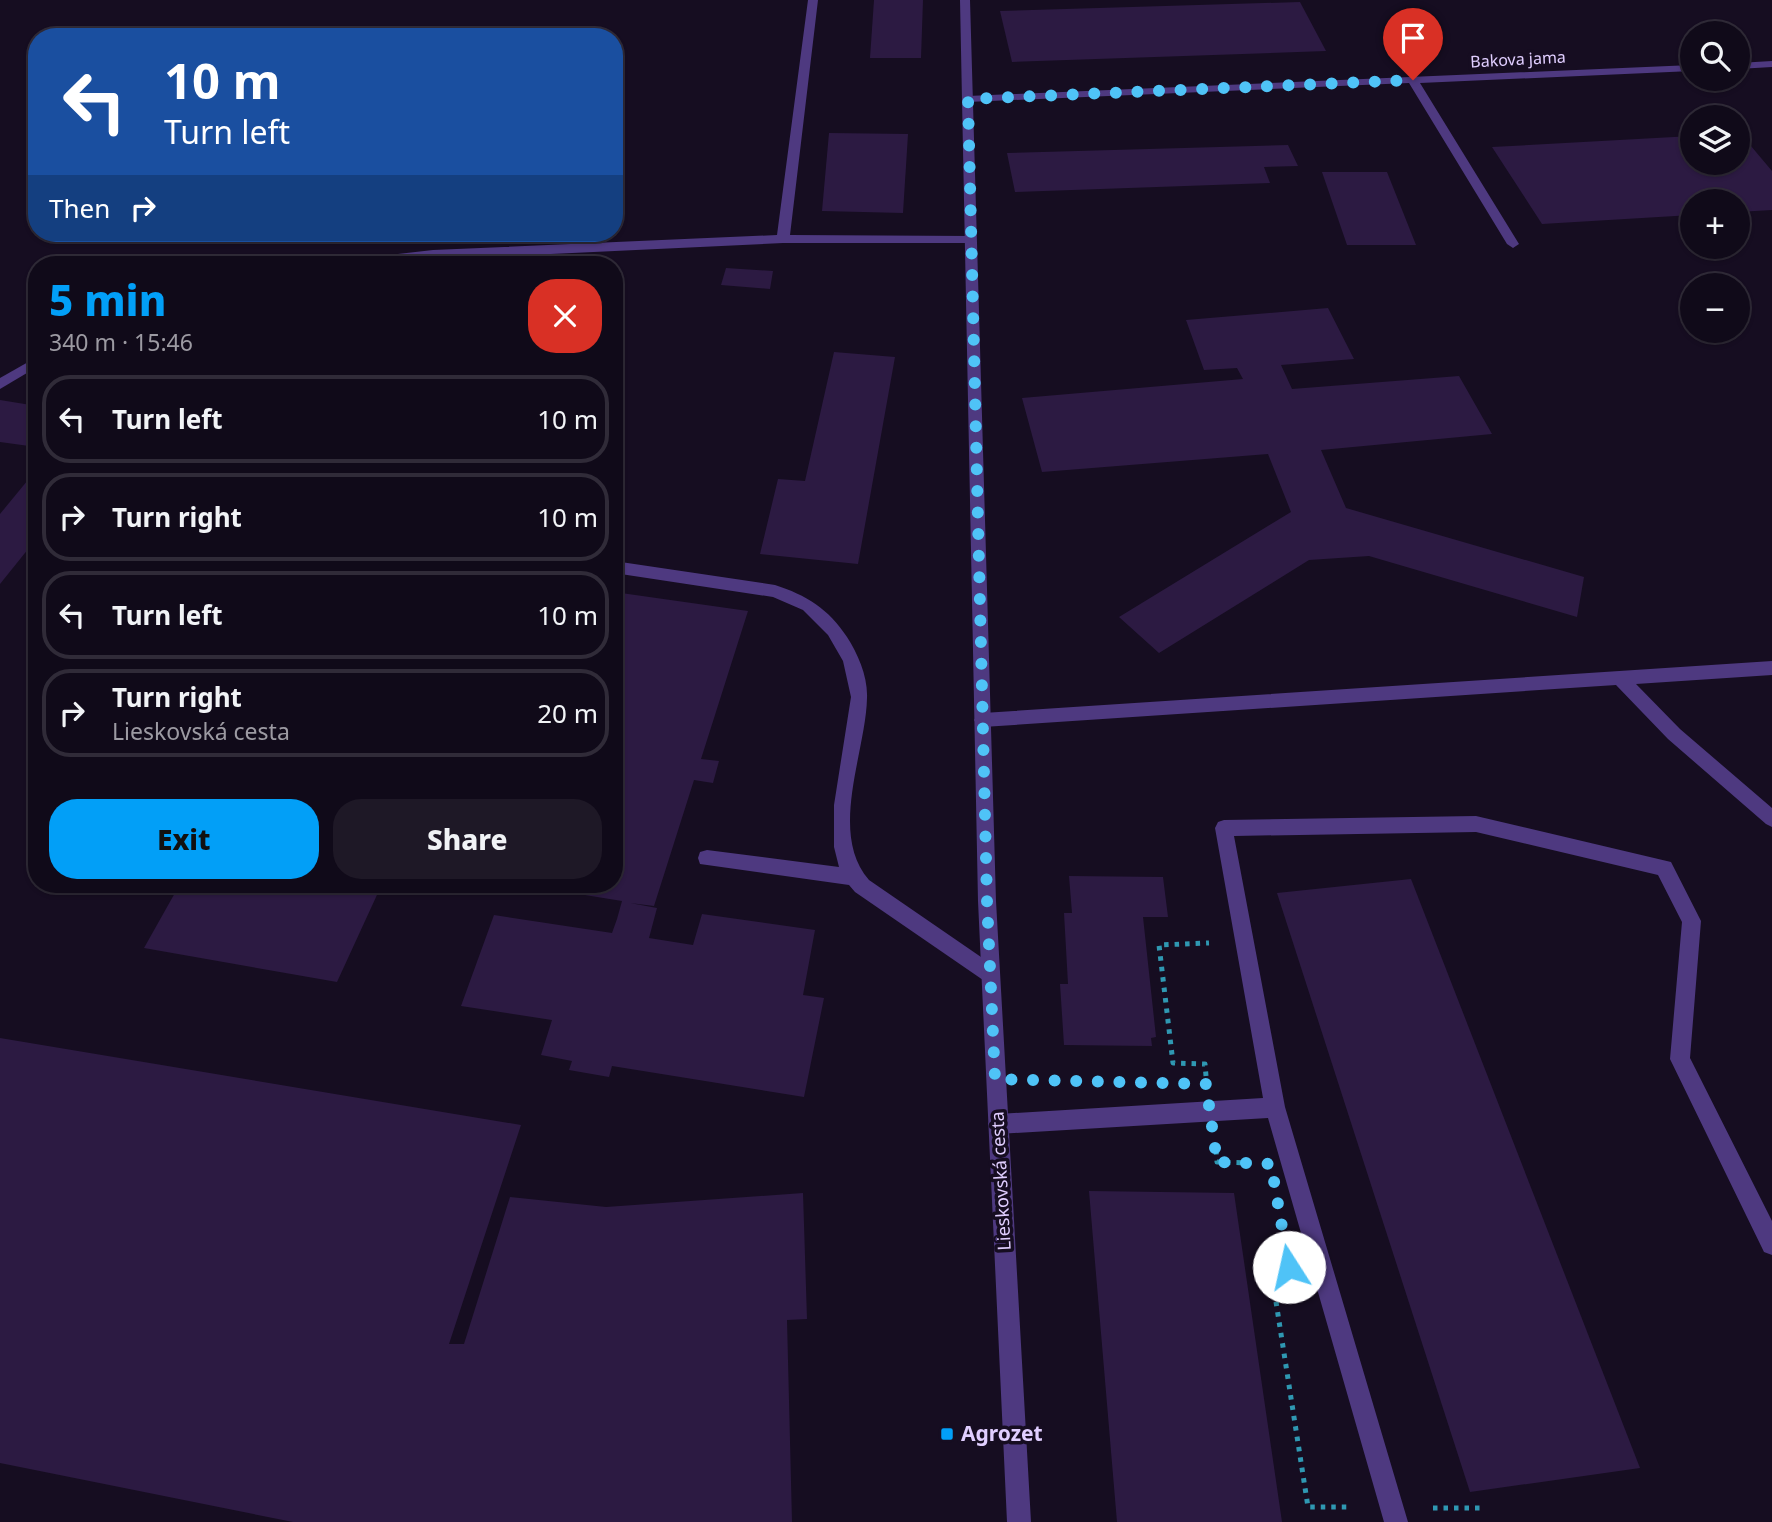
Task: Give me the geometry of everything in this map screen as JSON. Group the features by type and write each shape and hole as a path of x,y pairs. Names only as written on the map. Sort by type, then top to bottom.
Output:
{"street":[{"path":"783,239 813,0"},
{"name":"Lieskovská cesta","path":"965,0 990,974 1019,1522"},
{"path":"1750,65 1772,64"},
{"name":"Bakova jama","path":"968,99 1680,69"},
{"path":"1413,80 1513,244"},
{"path":"415,256 783,239 972,240"},
{"path":"0,384 28,366"},
{"path":"623,567 785,594 819,613 844,644 856,669 859,697 843,818 842,844 848,867 862,886 990,974"},
{"path":"983,720 1772,668"},
{"path":"1620,678 1674,734 1772,819"},
{"path":"1394,1515 1275,1107 1224,828 1476,824 1664,868 1692,921 1681,1059 1772,1244"},
{"path":"707,858 854,877"},
{"path":"998,1124 1275,1107"}],"path":[{"path":"1244,941 1159,945 1173,1063 1205,1065 1217,1162 1258,1163"},
{"path":"1289,1267 1274,1289 1308,1507 1394,1515 1485,1508"}],"building":[{"path":"874,0 923,0 921,58 870,58"},
{"path":"1300,2 1326,51 1012,62 1000,11"},
{"path":"829,133 908,134 903,213 822,211"},
{"path":"1680,137 1680,175 1750,175 1750,145 1772,171 1772,210 1750,211 1750,189 1680,189 1680,216 1542,224 1492,147"},
{"path":"1288,145 1298,166 1264,167 1270,183 1015,192 1007,153"},
{"path":"1322,172 1387,172 1416,245 1347,245"},
{"path":"726,268 773,271 770,289 721,285"},
{"path":"1328,308 1354,359 1281,365 1292,389 1459,376 1492,434 1321,450 1346,508 1584,577 1577,617 1369,556 1309,560 1159,653 1119,617 1291,512 1268,454 1042,472 1022,398 1243,379 1237,368 1204,370 1186,320"},
{"path":"834,352 895,357 858,564 760,554 778,479 805,481"},
{"path":"0,400 28,405 28,446 0,442"},
{"path":"28,480 28,549 0,584 0,514"},
{"path":"623,593 748,611 701,759 719,761 713,783 694,780 654,906 630,903 657,908 649,938 693,945 702,914 815,930 803,995 824,998 804,1097 612,1066 609,1077 569,1070 572,1061 541,1055 552,1020 461,1006 494,915 612,933 622,901 572,893 623,893"},
{"path":"1069,876 1163,877 1168,917 1143,917 1156,1037 1151,1038 1152,1046 1064,1045 1060,984 1068,984 1064,913 1072,913"},
{"path":"1411,879 1640,1468 1470,1492 1277,893"},
{"path":"175,893 378,893 337,982 144,948"},
{"path":"0,1038 521,1125 449,1344 464,1344 510,1197 606,1207 803,1193 807,1319 787,1320 792,1522 293,1522 0,1463"},
{"path":"1089,1191 1234,1193 1282,1522 1117,1522"}],"place":[{"name":"Agrozet","path":"947,1434"}],"route":[{"path":"1289,1267 1271,1164 1217,1162 1206,1084 995,1079 987,901 968,99 1413,80"}]}
